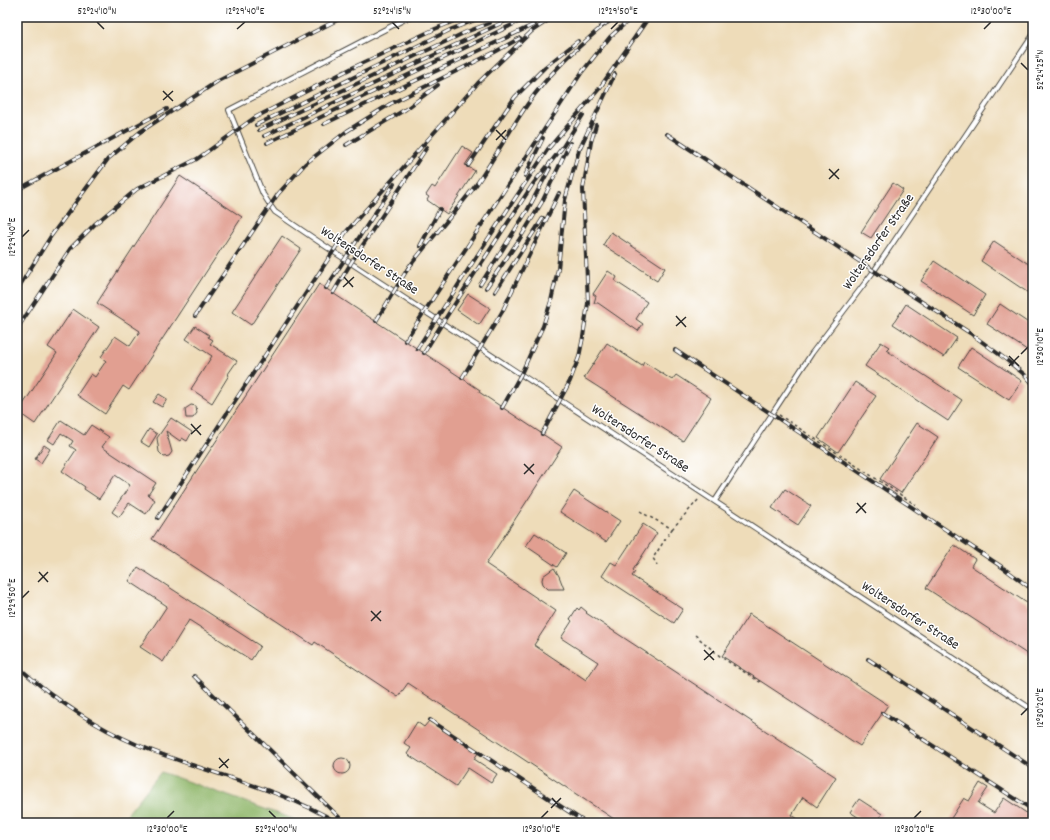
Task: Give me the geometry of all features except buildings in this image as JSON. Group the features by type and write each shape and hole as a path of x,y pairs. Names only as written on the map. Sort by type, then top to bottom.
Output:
{"lane":[{"name":"Woltersdorfer Straße","path":"409,17 229,110 263,194 275,212 1033,710"},
{"name":"Woltersdorfer Straße","path":"715,501 812,354 874,271 1033,35"}],"path":[{"path":"774,411 916,505"},
{"path":"657,565 654,558 672,529 704,493"},
{"path":"640,511 672,529"},
{"path":"695,635 721,657 760,682"}],"green space":[{"path":"161,772 304,823 120,823"}],"railway":[{"path":"17,290 51,236 108,159 140,132 218,81 343,17"},
{"path":"19,326 70,249 96,223 137,189 197,159 254,118 352,68 464,17"},
{"path":"256,125 452,29 483,17"},
{"path":"264,136 514,17"},
{"path":"267,143 520,21 532,17"},
{"path":"158,518 346,232 478,83 532,31 553,17"},
{"path":"600,27 617,17"},
{"path":"405,341 582,72 610,37 632,17"},
{"path":"417,349 548,149 599,89 649,17"},
{"path":"259,130 466,32 490,23"},
{"path":"324,124 535,24"},
{"path":"407,270 476,185 535,94 563,62 605,24"},
{"path":"195,316 278,194 305,164 347,131 390,104 520,38"},
{"path":"468,166 515,97 545,67 578,41"},
{"path":"502,408 521,374 543,326 551,301 558,269 565,200 579,150 615,74"},
{"path":"346,145 406,109 438,85"},
{"path":"17,190 167,109"},
{"path":"424,353 533,184 562,148 583,115"},
{"path":"542,434 570,381 579,357 583,337 588,303 583,189 591,142 596,125"},
{"path":"667,134 970,333 1004,358 1025,375 1033,384"},
{"path":"525,176 543,138"},
{"path":"486,288 519,240 542,202 570,143"},
{"path":"333,293 427,147"},
{"path":"480,285 527,211 550,168"},
{"path":"326,288 394,184"},
{"path":"462,378 502,312 559,193"},
{"path":"420,246 440,209"},
{"path":"495,292 543,218"},
{"path":"376,321 410,265"},
{"path":"675,350 1002,567 1033,590"},
{"path":"868,659 1033,768"},
{"path":"17,666 59,700 89,720 121,737 163,755 265,789 314,810 338,823"},
{"path":"194,676 345,823"},
{"path":"882,713 1033,810"},
{"path":"430,720 586,823"}]}
